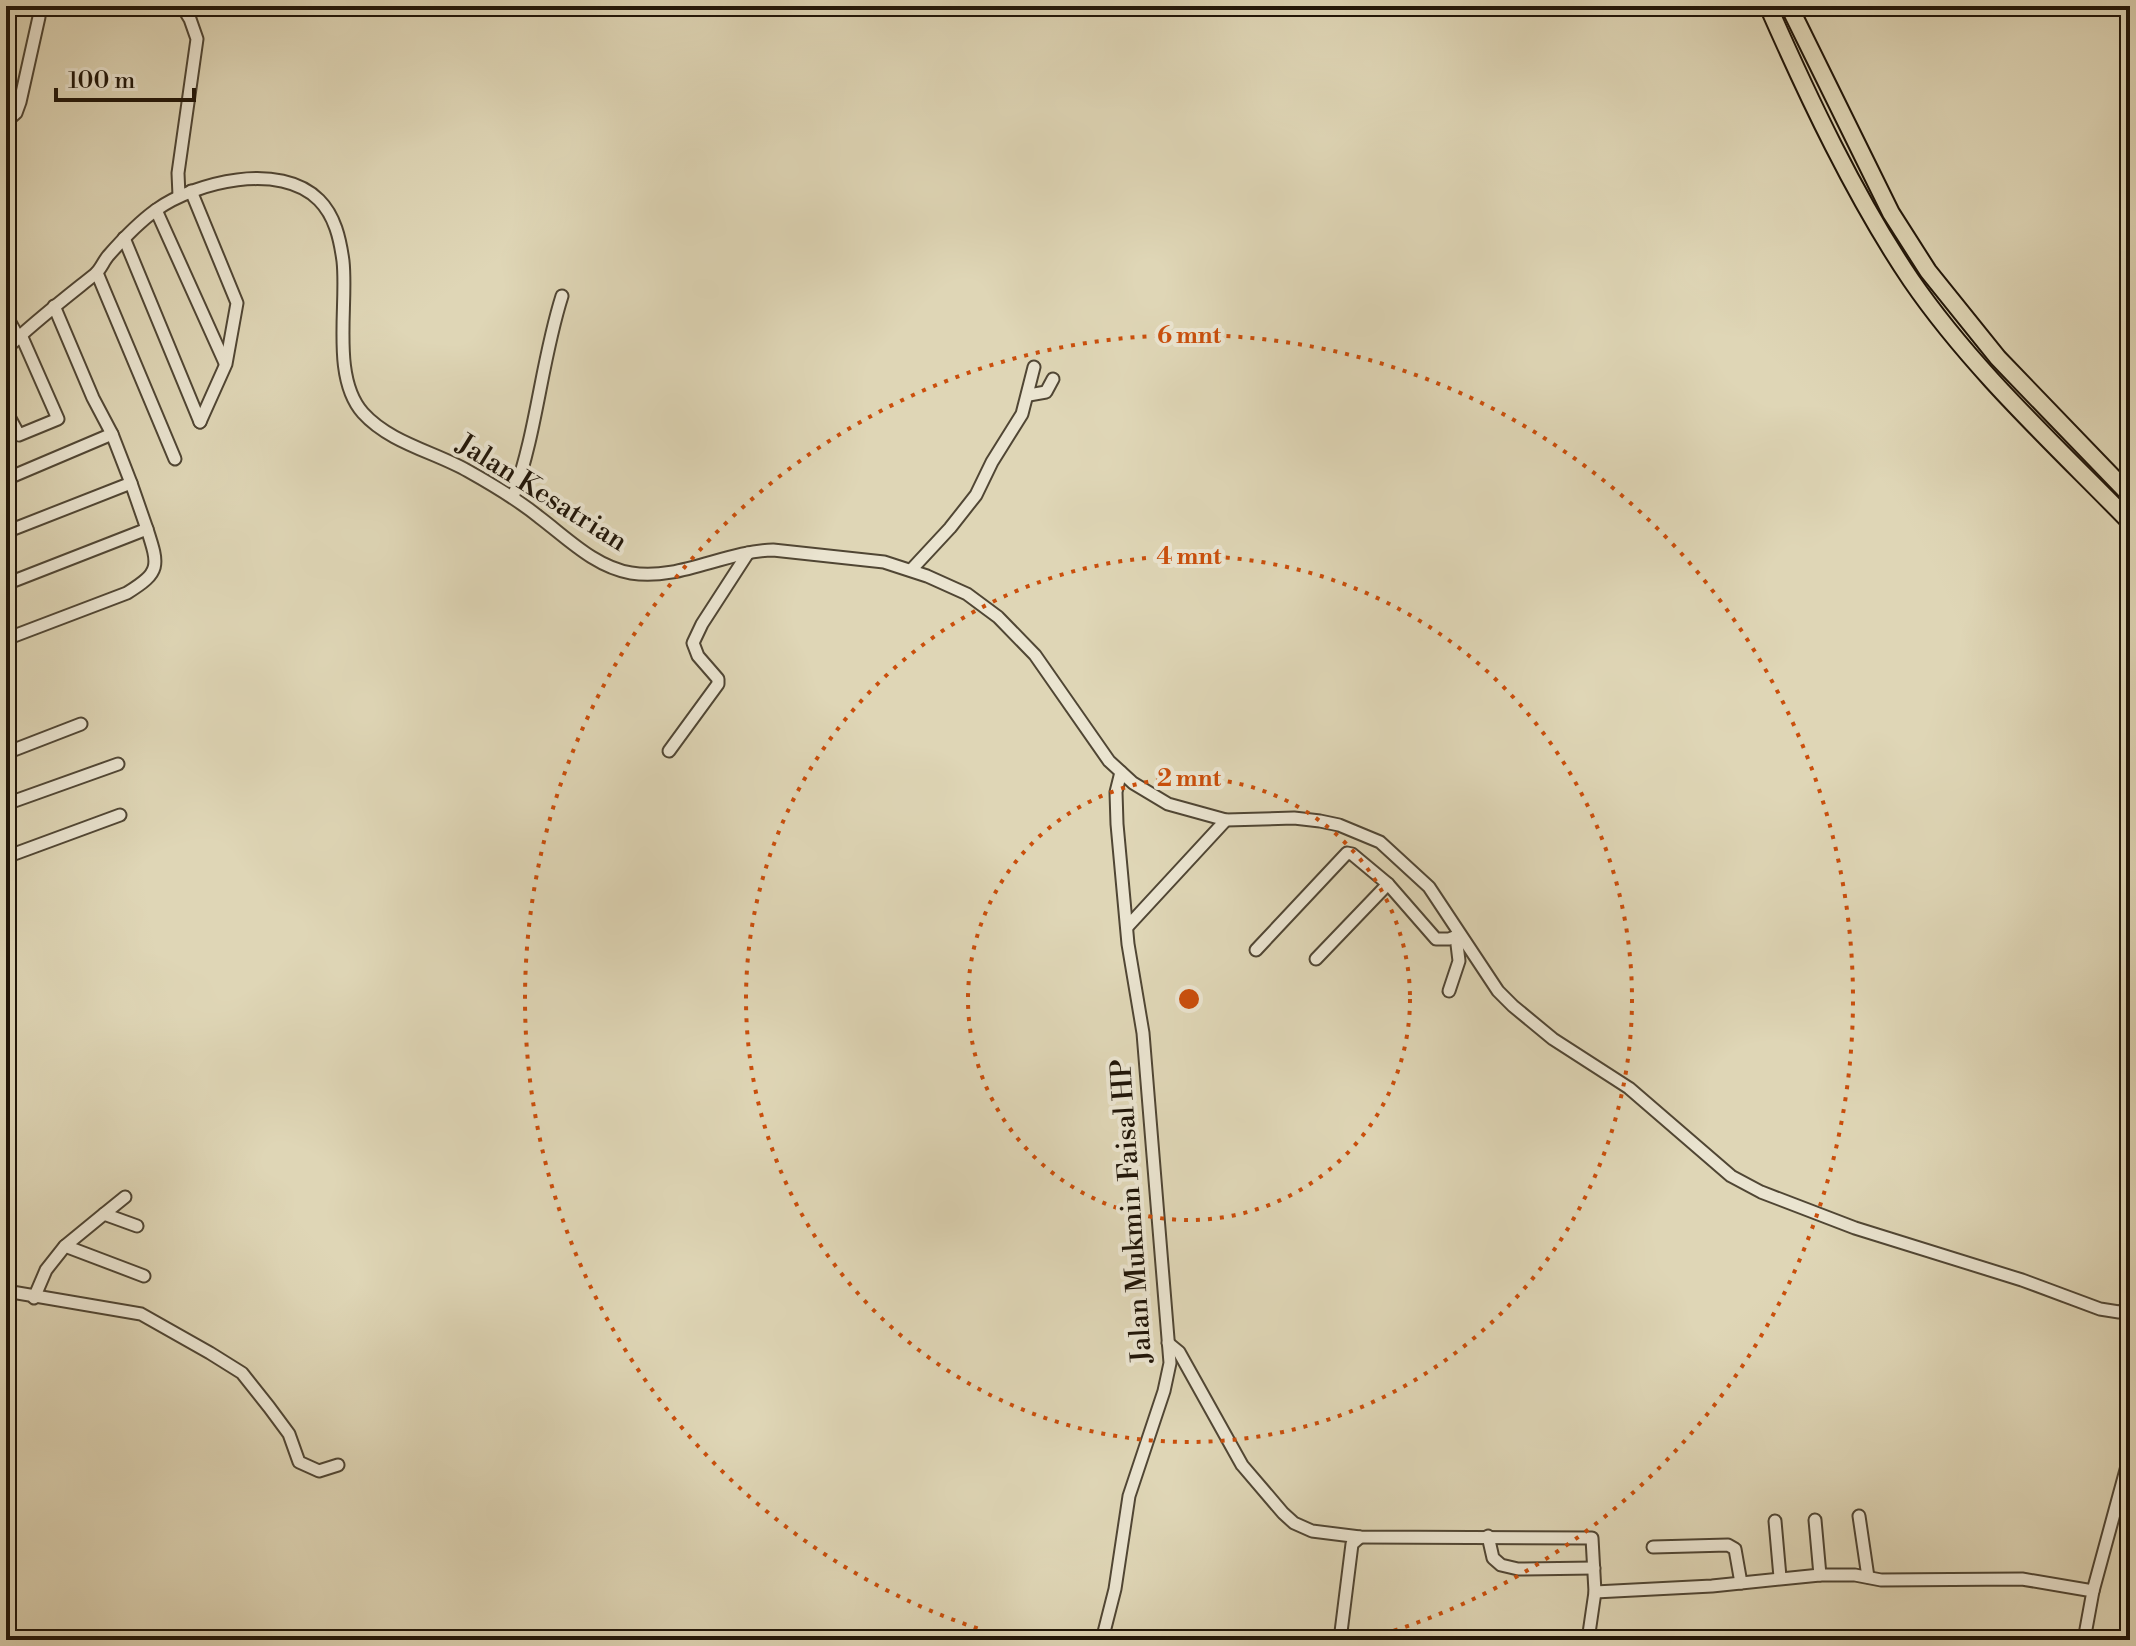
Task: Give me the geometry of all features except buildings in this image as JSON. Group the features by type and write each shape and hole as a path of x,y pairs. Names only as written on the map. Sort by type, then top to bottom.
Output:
{"highway":[{"path":"1768,6 1789,55 1874,222 1912,282 1984,371 2130,522"},
{"path":"1789,6 1807,48 1891,213 1928,271 1998,358 2130,495"}],"street":[{"path":"179,196 178,173 197,39 182,6"},
{"path":"6,122 16,113 39,17"},
{"path":"6,87 21,91"},
{"name":"Jalan Kesatrian","path":"6,349 97,273 124,238 156,210 179,196 219,183 271,179 300,187 322,203 334,221 341,249 345,300 343,362 355,401 363,413 384,431 466,469 513,497 595,559 631,573 673,572 748,553 773,550 884,562 967,594 998,617 1035,655 1100,749 1121,772 1148,793 1168,804 1226,820 1294,818 1320,821 1339,825 1380,842 1429,887 1458,936 1498,991 1513,1006 1553,1039 1629,1088 1731,1176 1761,1192 1855,1228 2022,1280 2100,1309 2130,1310"},
{"path":"124,238 200,422 226,364 237,303 191,191"},
{"path":"156,210 226,364"},
{"path":"97,273 175,459"},
{"path":"513,497 530,443 542,370 562,296"},
{"path":"6,639 127,593 152,576 157,561 112,434 93,398 54,306"},
{"path":"6,315 20,336 58,419 19,435 6,411"},
{"path":"911,570 971,502 1022,414 1034,367"},
{"path":"1029,395 1046,392 1053,379"},
{"path":"6,479 112,434"},
{"path":"6,532 131,483"},
{"path":"6,584 147,529"},
{"path":"669,751 718,684 718,679 698,656 693,643 748,553"},
{"path":"6,753 81,724"},
{"path":"6,804 118,764"},
{"name":"Jalan Mukmin Faisal HP","path":"1102,1640 1115,1589 1125,1516 1135,1474 1167,1382 1170,1363 1143,1033 1128,926 1116,801 1121,772"},
{"path":"6,857 120,815"},
{"path":"1128,926 1226,820"},
{"path":"1256,950 1347,853 1388,884 1436,939 1458,936 1459,961 1449,991"},
{"path":"1316,959 1388,884"},
{"path":"34,1298 46,1270 65,1246 125,1197"},
{"path":"104,1214 137,1226"},
{"path":"65,1246 144,1276"},
{"path":"6,1291 126,1311 156,1322 242,1373 283,1424 299,1462 319,1471 338,1465"},
{"path":"1168,1343 1179,1352 1242,1465 1294,1523 1312,1531 1360,1537 1592,1538 1595,1592 1588,1640"},
{"path":"2084,1640 2093,1591 2130,1455"},
{"path":"1859,1516 1868,1577"},
{"path":"1815,1520 1820,1575"},
{"path":"1775,1521 1780,1577"},
{"path":"1488,1536 1493,1558 1508,1567 1594,1568"},
{"path":"1340,1640 1352,1544 1360,1537"},
{"path":"1653,1547 1728,1545 1735,1549 1741,1583"},
{"path":"1595,1592 1820,1575 1881,1580 2022,1579 2093,1591"}]}
